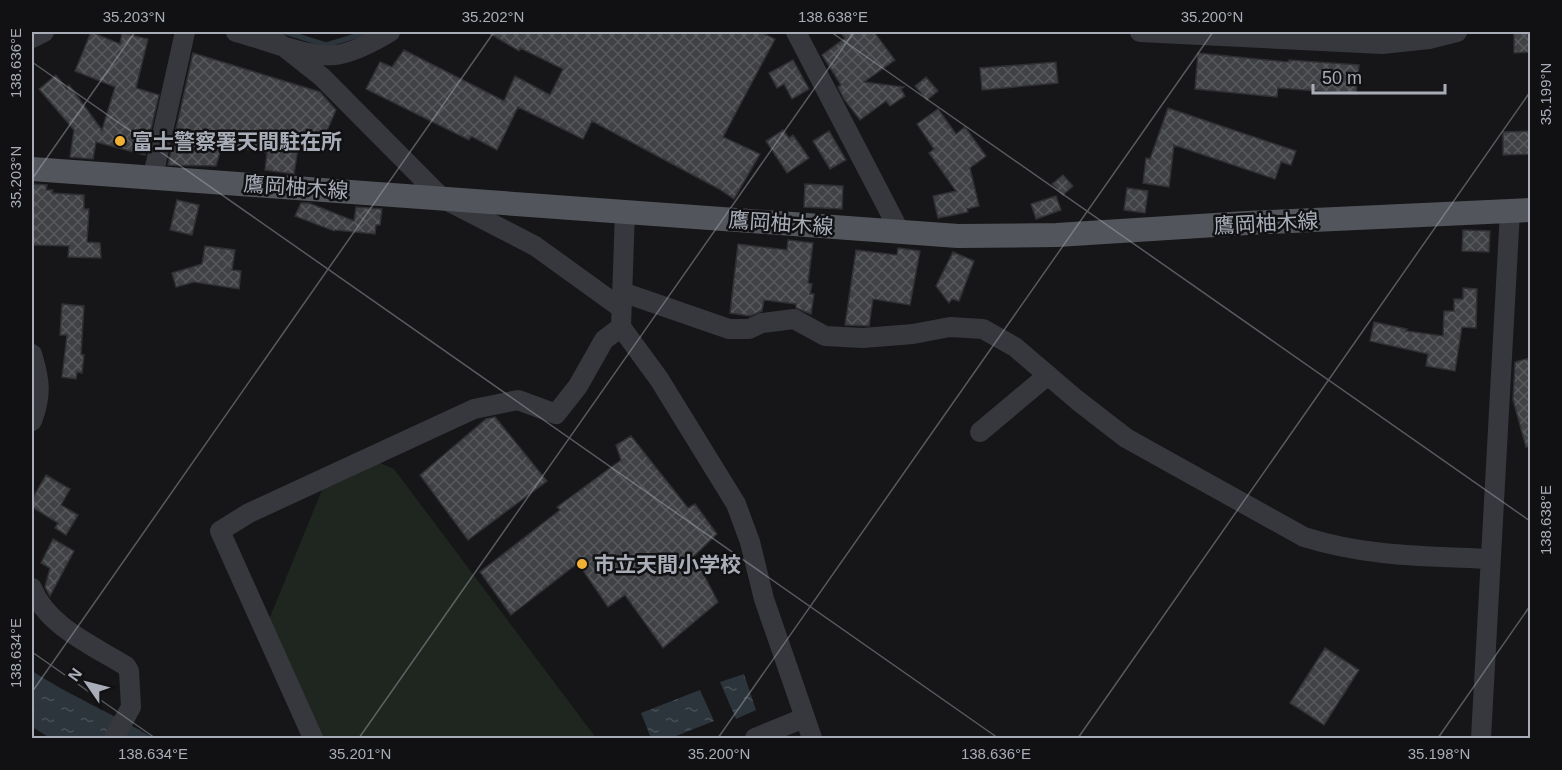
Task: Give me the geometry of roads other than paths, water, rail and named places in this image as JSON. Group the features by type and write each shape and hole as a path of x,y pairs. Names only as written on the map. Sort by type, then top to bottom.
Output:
{"main road":[{"name":"鷹岡柚木線","path":"32,169 900,232 1011,237 1520,210"}],"street":[{"path":"32,38 44,32"},
{"path":"153,176 185,32"},
{"path":"236,32 314,54 336,55 362,47 390,32"},
{"path":"796,32 900,232"},
{"path":"1140,32 1382,44 1429,39 1457,32"},
{"path":"279,44 322,77 442,198 535,246 622,309 729,329 749,329 762,323 794,319 825,336 863,338 913,334 950,327 983,329 1015,347 1126,438 1304,537 1336,547 1378,554 1490,559"},
{"path":"1480,738 1490,559 1520,210"},
{"path":"313,738 220,531 249,513 474,409 518,400 556,414 578,386 622,309 625,211"},
{"path":"622,309 659,379 736,504 750,542 764,599 812,738"},
{"path":"32,354 39,378 37,408 32,421"},
{"path":"980,432 1048,375"},
{"path":"32,588 38,603 67,630 126,666 129,671 131,707 114,738"},
{"path":"755,738 804,718"}],"water":[{"path":"32,671 153,738 50,738 32,727"},
{"path":"744,674 756,710 736,719 720,682"},
{"path":"700,690 714,721 671,738 651,738 641,713"}],"waterway":[{"path":"285,32 326,45 369,32"}],"place":[{"name":"富士警察署天間駐在所","path":"120,141"},
{"name":"市立天間小学校","path":"582,564"}]}
